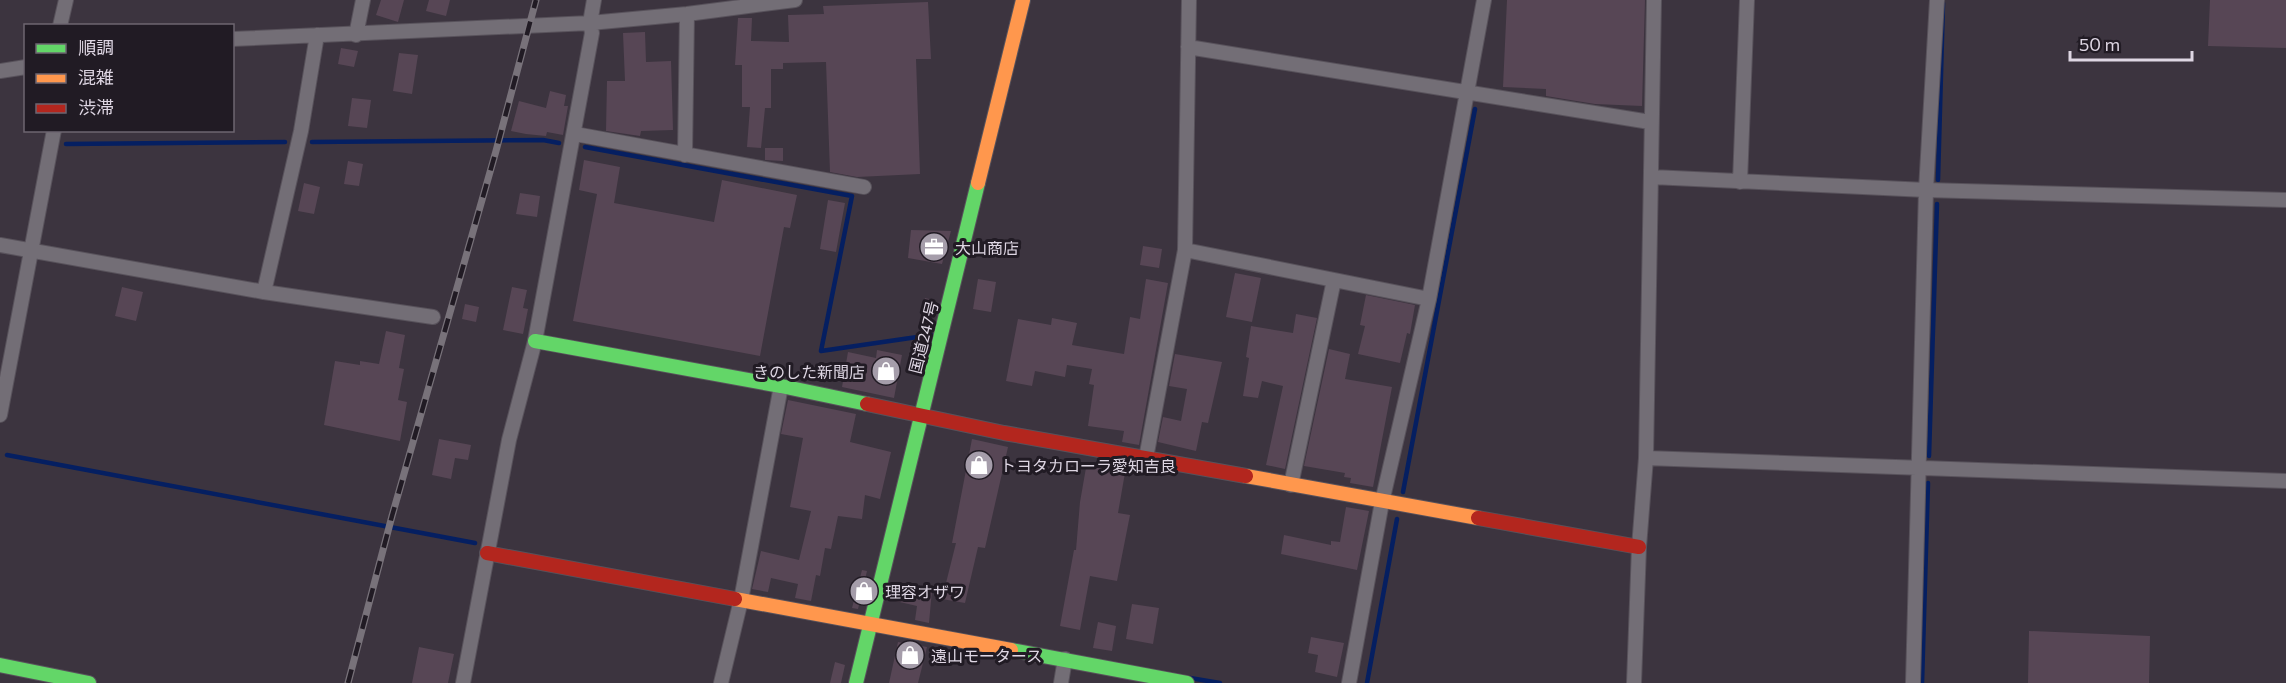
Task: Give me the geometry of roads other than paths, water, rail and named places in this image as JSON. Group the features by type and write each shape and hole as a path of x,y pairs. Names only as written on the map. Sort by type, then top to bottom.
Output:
{"main road":[{"name":"国道247号","path":"856,683 1023,0"},
{"path":"535,341 780,386 921,417 1639,547"},
{"path":"487,553 1187,683"},
{"path":"0,665 89,683"}],"street":[{"path":"60,24 66,0"},
{"path":"356,35 363,0"},
{"path":"464,683 487,553 510,440 535,341 575,134 592,33 590,23 594,0"},
{"path":"234,39 590,23 687,14 761,2 795,0"},
{"path":"1146,458 1185,250 1189,0"},
{"path":"1349,683 1382,502 1429,299 1484,0"},
{"path":"1634,683 1639,547 1646,458 1648,275 1652,177 1650,122 1654,0"},
{"path":"1740,182 1747,0"},
{"path":"1913,683 1926,190 1937,0"},
{"path":"685,155 687,14"},
{"path":"264,292 301,131 317,35"},
{"path":"1188,47 1650,122"},
{"path":"0,71 24,67"},
{"path":"0,415 54,132"},
{"path":"575,134 864,187"},
{"path":"1652,177 1926,190 2286,200"},
{"path":"0,245 264,292 433,317"},
{"path":"1185,250 1429,299"},
{"path":"1291,485 1334,280"},
{"path":"721,683 741,600 780,386"},
{"path":"1646,458 2286,481"},
{"path":"1061,683 1065,659"}],"waterway":[{"path":"1938,180 1943,3"},
{"path":"1403,492 1475,109"},
{"path":"312,142 543,140 559,143"},
{"path":"66,144 285,142"},
{"path":"585,147 852,196 821,351 931,335"},
{"path":"1929,456 1937,204"},
{"path":"7,455 475,543"},
{"path":"1922,683 1928,483"},
{"path":"1367,683 1397,519"},
{"path":"1190,678 1220,683"}],"railway":[{"path":"348,683 392,516 496,151 536,0"}],"place":[{"name":"大山商店","path":"934,247"},
{"name":"きのした新聞店","path":"886,371"},
{"name":"トヨタカローラ愛知吉良","path":"979,465"},
{"name":"理容オザワ","path":"864,591"},
{"name":"遠山モータース","path":"910,655"}]}
